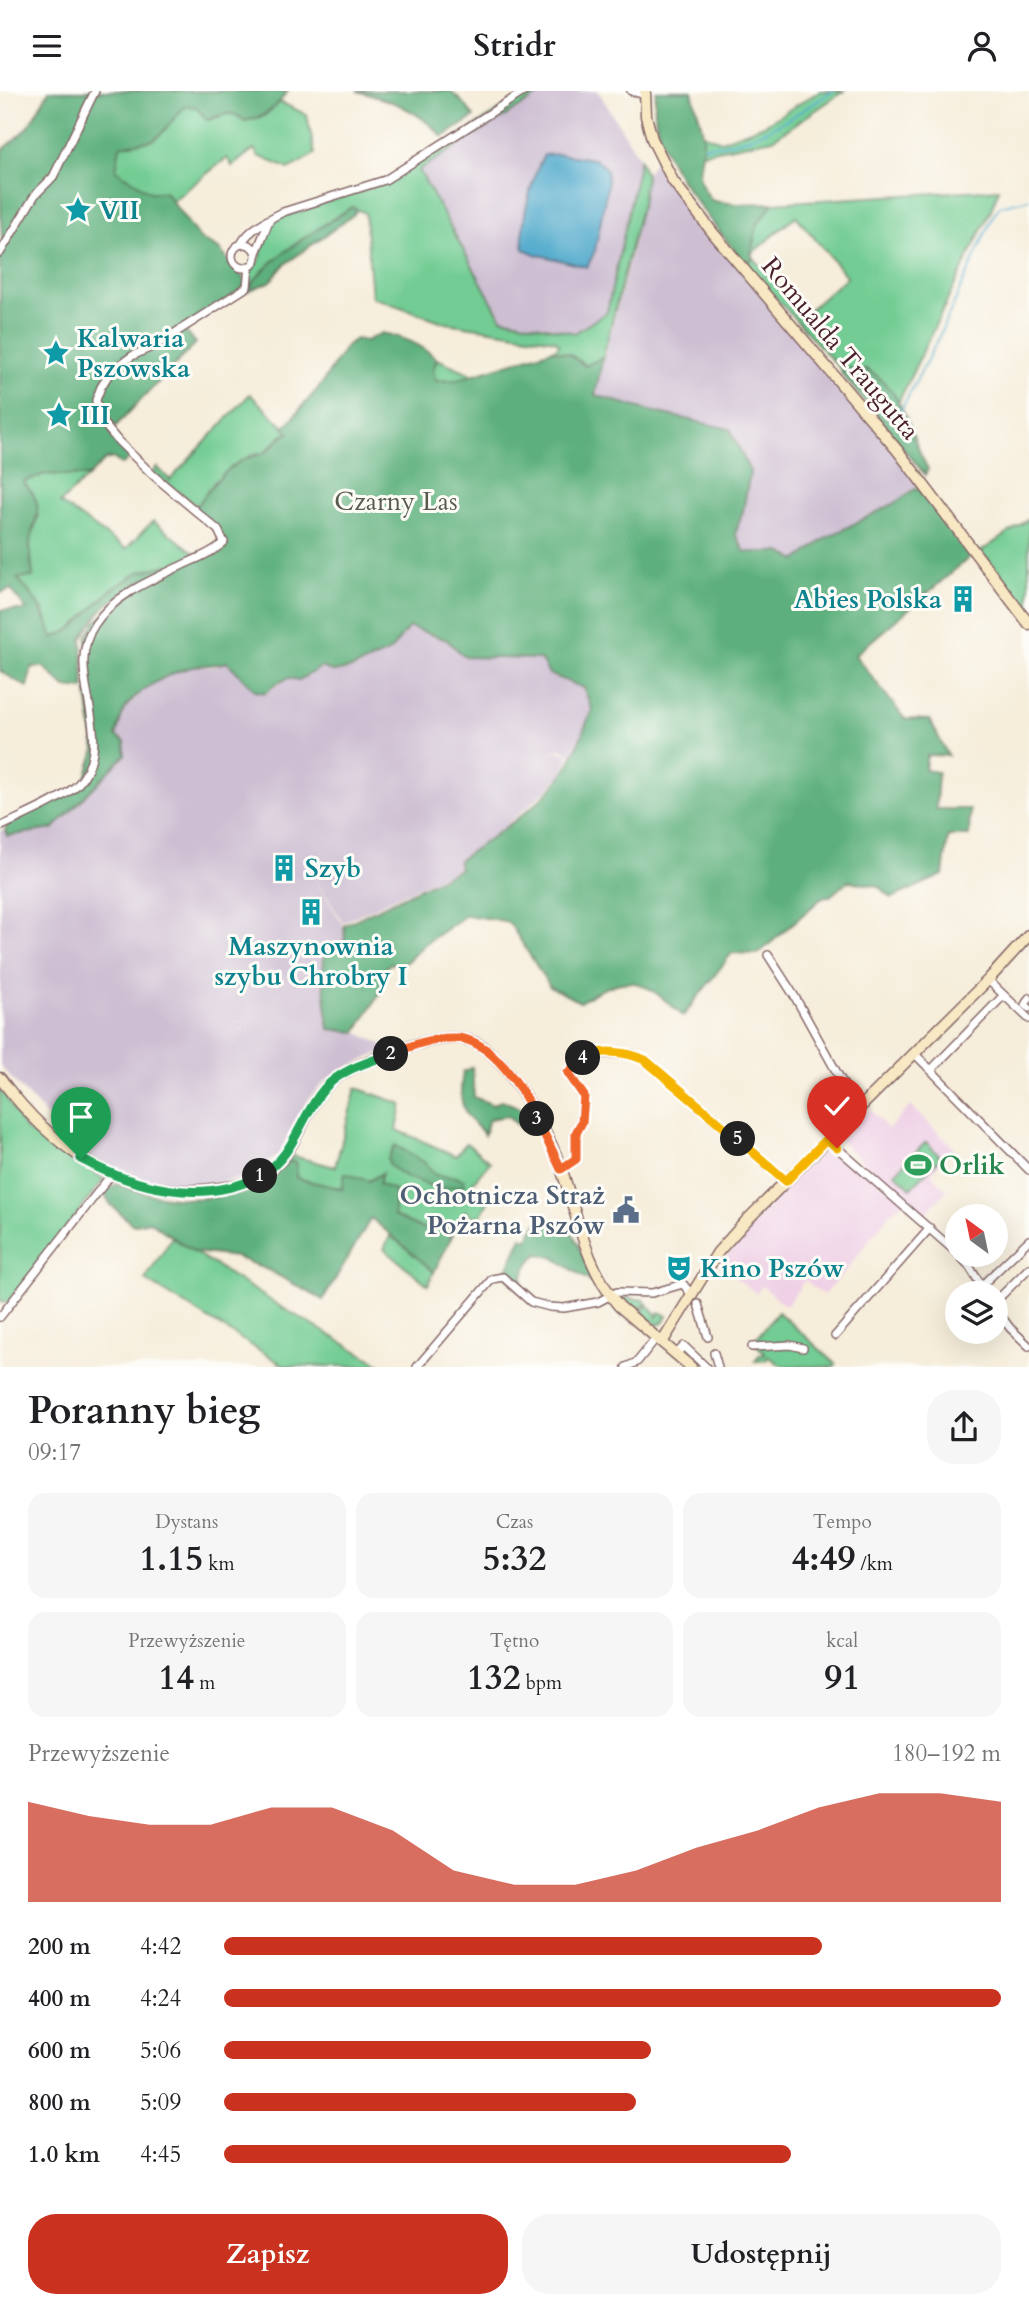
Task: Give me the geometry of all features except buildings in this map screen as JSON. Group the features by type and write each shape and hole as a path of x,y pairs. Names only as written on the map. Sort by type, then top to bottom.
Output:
{"street":[{"path":"0,253 35,195 53,177 95,91"},
{"path":"241,244 244,237 271,217 385,180 525,91"},
{"path":"631,91 645,93"},
{"name":"Romualda Traugutta","path":"645,93 646,117 652,139 673,181 713,233 898,451 1029,624"},
{"path":"0,827 65,793 78,784 85,773 95,750 84,663 87,637 96,622 112,605 138,587 194,561 224,542 218,530 154,476 108,430 97,415 96,400 111,371 247,287 249,267 254,262 271,217"},
{"path":"249,267 240,267 232,259 234,248 249,244 256,253"},
{"path":"626,1367 636,1362 660,1339 695,1299 718,1252 827,1139 1027,941"},
{"path":"768,955 795,997 858,1109"},
{"path":"988,981 1029,1019"},
{"path":"932,1069 1003,996"},
{"path":"1029,999 1024,1005 1029,1009"},
{"path":"0,1078 38,1124 81,1159 111,1175 142,1185 181,1191 221,1188 253,1180 268,1172 282,1159 318,1096 336,1078 353,1069 412,1046 455,1038 481,1045 494,1056 516,1083 533,1109 561,1169 585,1249 610,1295 619,1306 691,1367"},
{"path":"914,1053 1029,1170"},
{"path":"561,1169 576,1159 576,1133 582,1122 584,1096 568,1073 589,1054 632,1054 645,1060 786,1181"},
{"path":"827,1139 945,1242"},
{"path":"0,1317 111,1175"},
{"path":"835,1336 930,1228"},
{"path":"991,1281 1029,1240"},
{"path":"1008,1289 1029,1268"},
{"path":"417,1367 492,1279 503,1277 530,1302 564,1308 598,1302 617,1291 652,1293 683,1284 695,1299 708,1337"},
{"path":"1008,1325 1029,1345"},
{"path":"752,1347 790,1345 803,1348"},
{"path":"683,1347 706,1367"},
{"path":"714,1353 718,1367"}],"shaded area":[{"path":"545,91 598,91 640,159 607,312 575,333 501,318 419,170"},
{"path":"658,154 673,181 922,482 893,504 826,538 797,560 780,552 745,552 735,534 743,511 730,429 595,395 634,241 646,175"},
{"path":"409,628 446,641 465,657 540,659 569,683 584,688 592,710 572,755 561,749 545,755 559,751 570,756 563,772 549,788 500,830 456,861 459,868 343,922 303,861 342,923 345,940 324,955 329,1029 356,1032 390,1048 338,1072 324,1082 309,1098 278,1155 248,1177 198,1186 143,1181 101,1165 74,1145 0,1066 0,831 5,829 7,836 53,828 116,736 125,709 142,692 167,675 191,667 213,667 227,662 256,690 265,694 288,678 299,680 322,668 334,673 353,669 391,651"},
{"path":"911,1106 954,1148 931,1173 947,1190 923,1216 903,1203 891,1212 845,1272 823,1295 805,1280 786,1306 762,1286 756,1293 719,1265 783,1189 827,1146 842,1152 894,1194 840,1140 870,1109 888,1129"}],"green space":[{"path":"49,91 288,91 270,111 245,121 231,114 207,120 196,107 185,106 153,140 120,146 116,170 150,192 165,192 200,239 219,249 245,280 244,287 184,330 196,343 110,432 132,455 122,465 113,458 105,460 89,476 45,474 23,482 31,491 37,505 30,543 33,577 17,578 39,606 53,638 72,629 111,590 139,572 168,565 167,569 139,582 104,607 87,630 82,639 84,689 65,687 44,667 32,667 27,687 0,671 0,610 26,610 11,589 0,593 2,151 28,127"},
{"path":"357,91 451,91 474,117 443,137 424,119 404,107"},
{"path":"529,91 545,91 419,170 501,318 575,333 607,312 640,159 646,175 642,203 603,357 587,366 569,354 552,350 559,344 555,340 446,323 372,297 365,213 352,207 279,256 248,289 252,269 260,259 266,231 275,219 388,182"},
{"path":"656,91 692,91 703,134 699,176 713,201 737,204 773,203 757,225 751,254 753,258 745,264 690,193 666,153 655,113"},
{"path":"820,91 844,91 773,139 702,153 703,134 721,141 764,125"},
{"path":"280,102 307,115 315,154 289,169 258,156 254,149 232,166 227,158 172,201 165,192 150,192 115,170 120,145 153,140 185,106 196,106 207,120 231,114 245,121 264,116"},
{"path":"999,189 898,403 886,385 867,369 841,370 745,264 753,258 803,315 847,277 796,216 751,254 757,225 773,203"},
{"path":"352,207 357,210 353,215 284,265 270,282 248,291 279,256"},
{"name":"Czarny Las","path":"382,333 412,342 437,359 433,370 436,381 456,380 552,350 569,354 585,366 603,357 595,395 730,429 750,472 743,511 735,534 745,552 780,552 797,560 826,538 893,504 918,487 972,555 855,655 905,719 930,720 948,756 927,755 925,770 938,772 936,809 970,809 969,836 948,836 943,875 892,898 879,886 848,881 830,896 823,897 758,954 732,953 683,1016 657,993 634,983 611,986 580,1002 550,987 510,924 466,915 426,943 402,966 391,963 382,971 381,991 356,1032 329,1029 323,977 324,955 345,940 344,925 460,869 458,861 541,799 568,767 592,710 584,688 549,674 540,659 465,657 447,640 409,627 390,651 353,668 334,672 321,667 299,680 288,678 265,693 256,691 227,662 181,670 163,678 144,689 123,712 116,736 125,742 125,755 53,829 7,836 7,825 84,783 95,750 87,694 87,637 96,622 138,587 219,547 223,537 194,510 204,496 234,465 264,453 289,433 284,428 321,385 346,346 356,339 366,341"},
{"path":"437,359 474,375 456,380 435,381 433,370"},
{"path":"850,368 867,371 881,379 892,391 928,469 925,475 841,373 841,370"},
{"path":"250,394 290,433 283,435 264,453 252,455 215,481 197,506 153,472 157,467 170,480"},
{"path":"45,474 89,476 60,503 126,549 153,521 196,554 200,553 167,569 168,565 139,572 111,590 72,629 53,638 44,612 17,577 33,577 30,544 38,515 22,482"},
{"path":"1029,519 1029,611 980,552"},
{"path":"472,1067 474,1097 493,1105 502,1100 518,1107 528,1119 525,1132 508,1116 489,1119 484,1135 472,1122 465,1111 461,1092 463,1072"},
{"path":"0,1088 26,1130 104,1179 9,1302 0,1301"},
{"path":"356,1088 402,1104 397,1130 456,1156 466,1143 490,1162 470,1186 490,1198 479,1219 465,1211 451,1238 448,1226 436,1224 423,1229 394,1216 394,1190 379,1184 381,1174 349,1187 330,1186 295,1178 286,1164 292,1156 335,1167"},
{"name":"Orlik","path":"926,1142 941,1157 911,1188 895,1173"},
{"path":"395,1145 427,1164 435,1175 456,1177 464,1180 465,1185 440,1189 406,1177 390,1166 388,1159"},
{"path":"292,1161 297,1163 296,1178 342,1189 345,1173 369,1181 382,1173 379,1184 394,1190 394,1216 423,1229 436,1224 449,1226 451,1238 434,1272 371,1218 323,1300 268,1270 236,1257 194,1252 149,1221 133,1225 111,1205 103,1192 117,1184 173,1198 211,1198 248,1189 265,1181"},
{"path":"541,1216 570,1227 597,1286 553,1257 538,1254 530,1261 525,1271 521,1292 505,1274 522,1237 527,1240"},
{"path":"390,1236 418,1256 434,1272 428,1285 384,1249"},
{"path":"172,1238 278,1305 383,1366 285,1366 145,1280"},
{"path":"620,1297 644,1300 646,1303 637,1309 643,1312 647,1304 657,1314 656,1318 660,1312 667,1316 663,1323 658,1325"},
{"path":"778,1312 836,1364 834,1367 782,1366 768,1356 767,1360 755,1361 759,1355 764,1355 764,1352 753,1342"}],"water":[{"path":"559,154 594,159 606,168 608,183 595,251 587,267 524,249 523,228 535,175 544,155"}],"waterway":[{"path":"704,146 739,141 772,128 833,91"},
{"path":"898,416 938,339 994,214 1000,206 1029,199"}],"place":[{"name":"VII","path":"78,210"},
{"name":"Kalwaria Pszowska","path":"56,353"},
{"name":"III","path":"59,415"},
{"name":"Abies Polska","path":"963,599"},
{"name":"Szyb","path":"284,868"},
{"name":"Maszynownia szybu Chrobry I","path":"311,912"},
{"name":"Orlik","path":"918,1165"},
{"name":"Ochotnicza Straż Pożarna Pszów","path":"626,1210"},
{"name":"Kino Pszów","path":"679,1268"}],"route":[{"path":"81,1159 111,1175 153,1188 197,1191 253,1180 268,1172 282,1159 293,1144 318,1096 336,1078 412,1046 443,1038 460,1038 481,1045 494,1056 533,1109 561,1169 576,1159 576,1133 582,1122 584,1096 568,1073 583,1057 595,1053 632,1054 645,1060 786,1181 827,1139 837,1148"}]}
